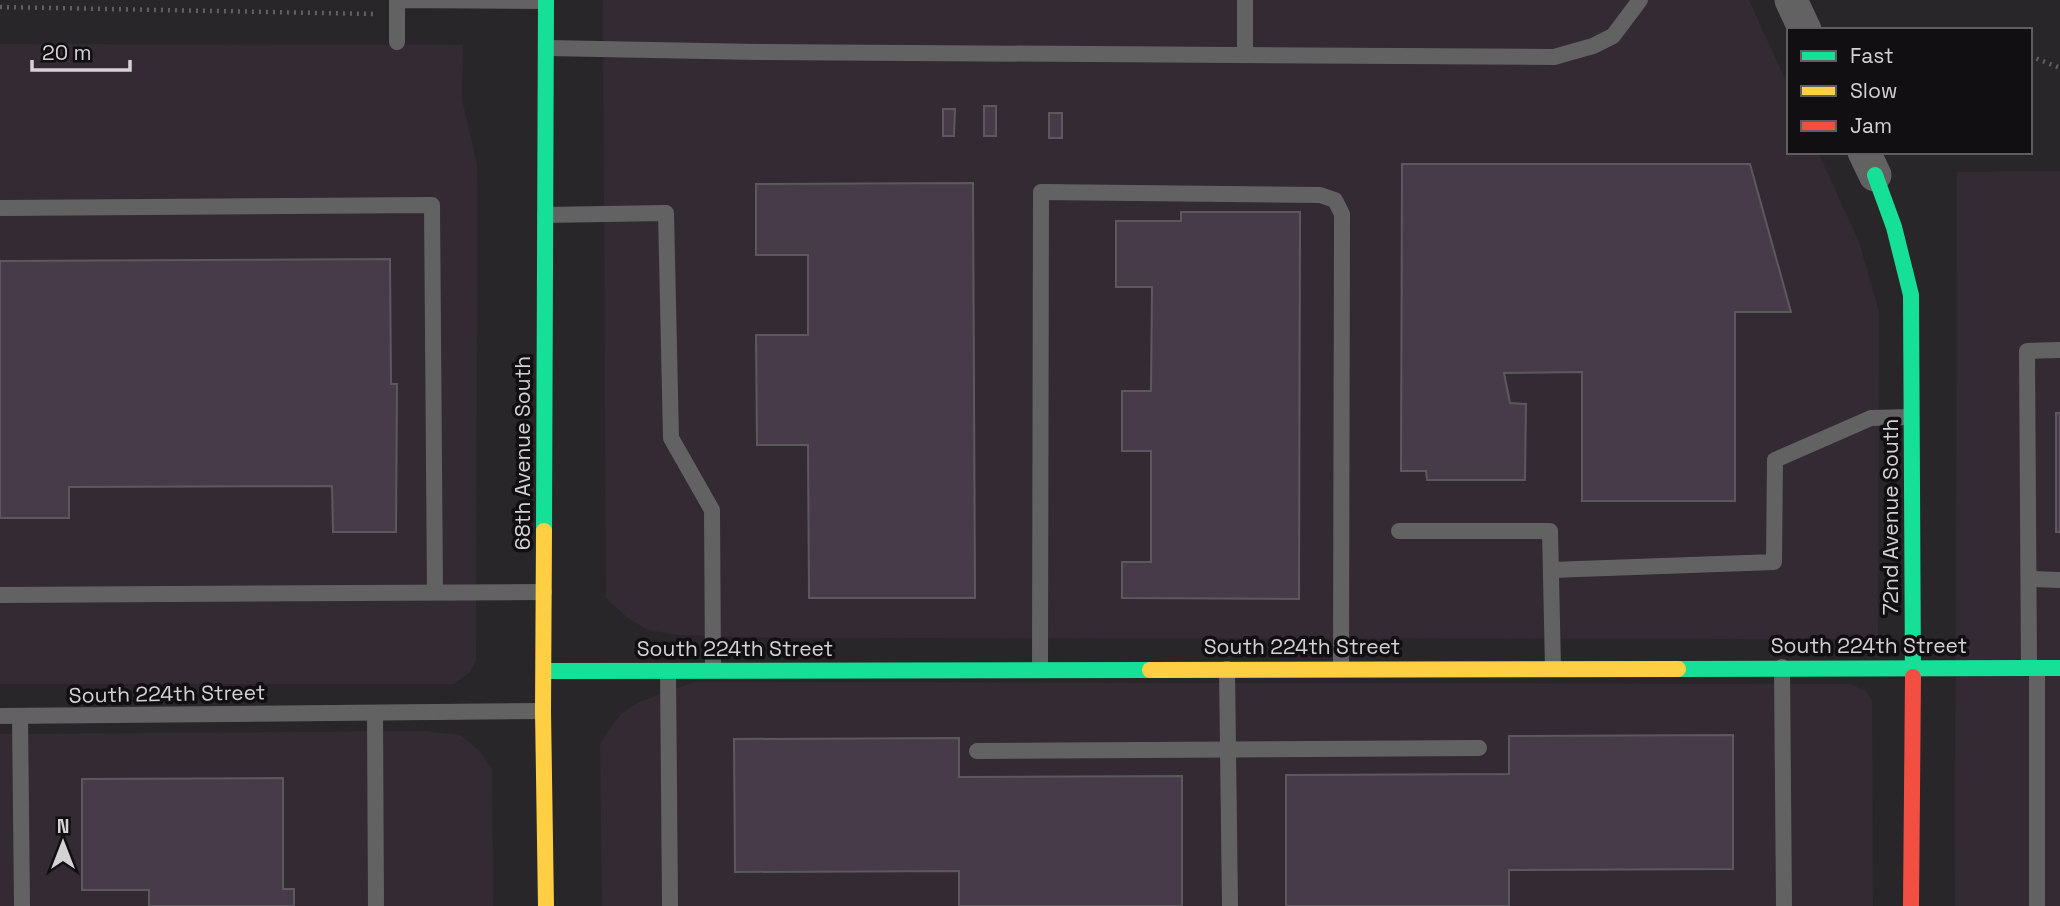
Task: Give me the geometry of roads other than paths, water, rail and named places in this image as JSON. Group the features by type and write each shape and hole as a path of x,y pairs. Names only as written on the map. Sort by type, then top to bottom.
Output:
{"street":[{"name":"68th Avenue South","path":"546,0 543,711 546,906"},
{"path":"1791,0 1804,28"},
{"name":"72nd Avenue South","path":"1869,164 1894,227 1911,295 1911,906"},
{"name":"South 224th Street","path":"544,671 1913,666 2060,668"}],"lane":[{"path":"397,42 397,0 546,0"},
{"path":"1245,0 1245,55"},
{"path":"546,48 758,52 1554,57 1593,46 1613,36 1640,0"},
{"path":"1040,669 1041,192 1320,195 1335,200 1342,214 1341,668"},
{"path":"0,208 432,205 435,592"},
{"path":"545,215 666,213 671,438 712,510 713,670"},
{"path":"2038,906 2029,579 2027,351 2060,350"},
{"path":"1551,570 1774,562 1775,460 1871,418 1912,417"},
{"path":"1399,531 1550,531 1553,668"},
{"path":"2029,579 2060,580"},
{"path":"0,595 544,592"},
{"path":"1782,667 1784,906"},
{"path":"1227,669 1230,906"},
{"path":"668,671 670,906"},
{"name":"South 224th Street","path":"0,716 543,711"},
{"path":"375,713 376,906"},
{"path":"20,716 22,906"},
{"path":"977,751 1479,748"}]}
